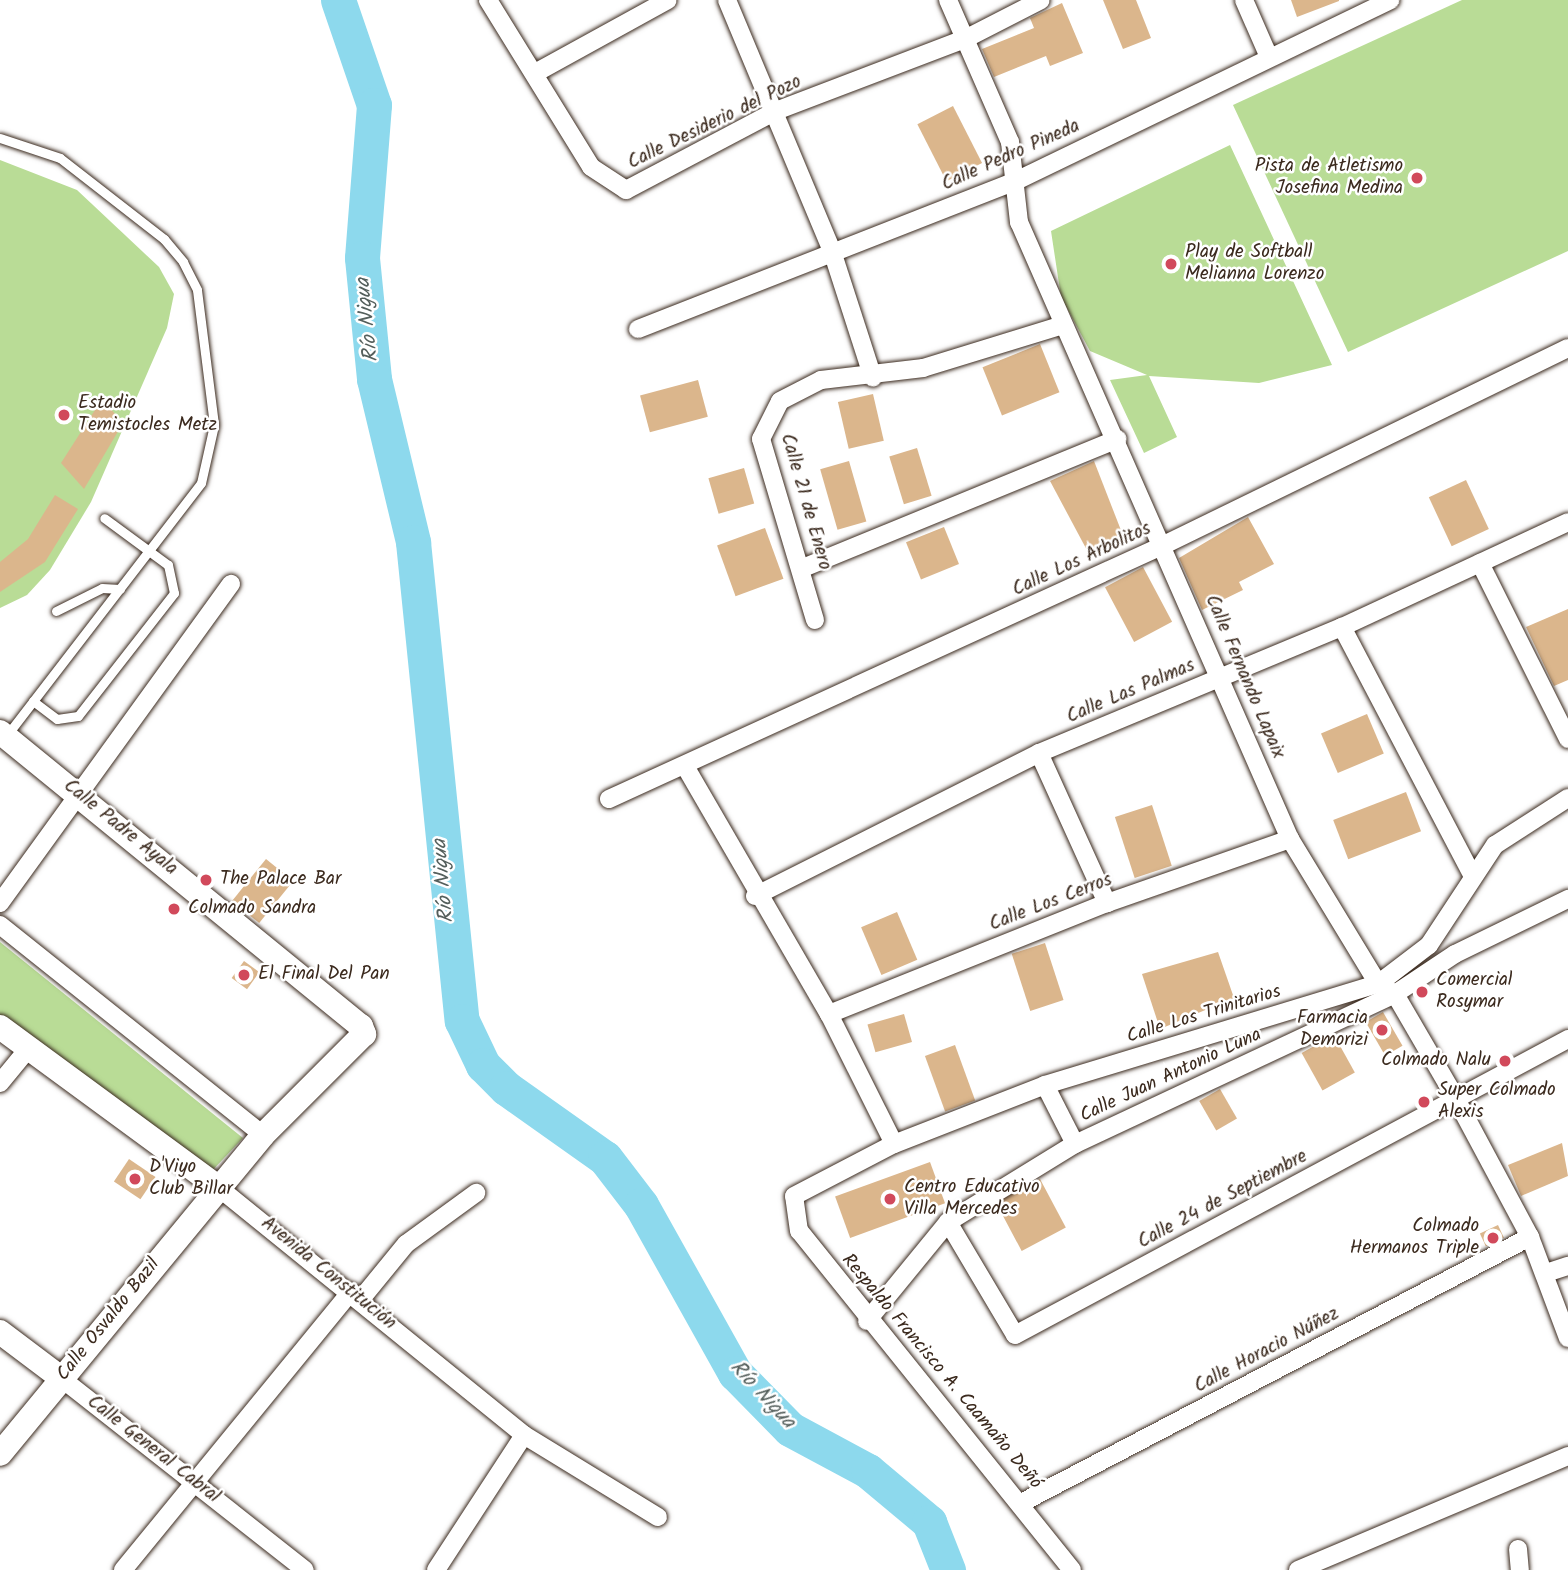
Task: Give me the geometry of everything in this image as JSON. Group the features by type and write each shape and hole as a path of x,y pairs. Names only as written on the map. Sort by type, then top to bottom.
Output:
{"main road":[{"name":"Calle Padre Ayala","path":"3,734 80,795 364,1034"},
{"name":"Avenida Constitución","path":"0,1027 218,1187"},
{"name":"Calle Osvaldo Bazil","path":"0,1454 263,1135 364,1034"},
{"name":"Calle General Cabral","path":"0,1332 61,1378"}],"street":[{"name":"Calle Desiderio del Pozo","path":"488,0 537,72 591,167 626,190 776,111 965,38 1041,0"},
{"path":"537,72 667,0"},
{"path":"727,0 776,111 832,251 873,378"},
{"name":"Calle Fernando Lapaix","path":"948,0 1010,142 1019,222 1063,324 1166,544 1290,839 1378,984 1395,995 1456,1099 1530,1237 1546,1273 1568,1338"},
{"path":"1244,0 1269,57"},
{"name":"Calle Pedro Pineda","path":"638,329 1016,181 1391,0"},
{"name":"Calle 21 de Enero","path":"815,620 803,568 761,439 766,419 780,401 821,380 873,378 1063,324"},
{"name":"Calle Los Arbolitos","path":"609,799 1166,544 1568,348"},
{"path":"803,568 1118,439"},
{"name":"Calle Las Palmas","path":"755,896 1039,753 1342,628 1568,522"},
{"path":"1480,563 1568,739"},
{"path":"0,903 231,584"},
{"path":"1342,628 1471,873"},
{"path":"1039,753 1107,903"},
{"path":"685,766 755,896 829,1014 894,1144"},
{"name":"Calle Los Trinitarios","path":"794,1196 894,1144 1045,1085 1378,984 1429,945 1471,873 1495,845 1568,798"},
{"name":"Calle Los Cerros","path":"829,1014 1107,903 1290,839"},
{"name":"Calle Juan Antonio Luna","path":"867,1321 948,1222 1075,1144 1395,995 1455,954 1568,899"},
{"path":"0,925 263,1135"},
{"name":"Calle 24 de Septiembre","path":"948,1222 1015,1335 1568,1040"},
{"path":"0,1083 28,1049"},
{"path":"1045,1085 1075,1144"},
{"name":"Avenida Constitución","path":"218,1187 356,1295 524,1435 658,1517"},
{"path":"123,1570 356,1295 406,1244 476,1193"},
{"name":"Respaldo Francisco A. Caamaño Deñó","path":"794,1196 799,1231 867,1321 1023,1502 1072,1570"},
{"name":"Calle Horacio Núñez","path":"1023,1502 1530,1237"},
{"path":"1546,1273 1568,1266"},
{"name":"Calle General Cabral","path":"61,1378 305,1570"},
{"path":"436,1570 524,1435"},
{"path":"1298,1570 1568,1456"},
{"path":"1518,1549 1520,1570"}],"lane":[{"path":"0,138 60,158 164,239 197,290 214,425 211,454 201,483 33,701 3,734"},
{"path":"33,701 57,719 83,712 174,593 173,571 103,518"},
{"path":"56,611 102,588 120,589"}],"green space":[{"name":"Pista de Atletismo Josefina Medina","path":"1462,0 1568,0 1568,251 1348,352 1233,105"},
{"name":"Play de Softball Melianna Lorenzo","path":"1230,145 1332,365 1259,383 1149,376 1177,437 1144,453 1110,380 1147,375 1090,351 1061,297 1051,231"},
{"name":"Estadio Temistocles Metz","path":"0,160 77,190 159,267 174,294 167,328 91,502 50,570 27,595 0,608"},
{"path":"0,942 243,1138 208,1175 0,1019"}],"building":[{"path":"1103,0 1136,0 1151,38 1123,49"},
{"path":"1291,0 1339,0 1339,1 1297,17"},
{"path":"1062,3 1083,53 1050,66 1046,56 994,77 982,49 1034,28 1030,18"},
{"path":"953,106 982,163 946,181 917,124"},
{"path":"1040,344 1059,392 1002,415 983,367"},
{"path":"698,380 708,417 650,432 640,396"},
{"path":"873,394 884,441 849,449 838,402"},
{"path":"102,399 123,423 84,489 61,463"},
{"path":"917,448 932,496 904,504 889,456"},
{"path":"849,461 866,522 838,530 820,469"},
{"path":"1094,461 1124,538 1089,554 1050,481"},
{"path":"744,468 754,504 719,514 708,478"},
{"path":"1466,480 1489,529 1452,546 1429,497"},
{"path":"55,495 78,509 45,562 0,592 0,562 28,539"},
{"path":"1248,517 1274,564 1239,582 1243,590 1202,610 1179,558"},
{"path":"944,527 959,564 921,579 906,542"},
{"path":"765,528 783,579 736,596 717,545"},
{"path":"1143,567 1172,622 1134,642 1105,587"},
{"path":"1568,609 1568,680 1554,686 1526,627"},
{"path":"1367,714 1384,754 1338,773 1321,734"},
{"path":"1406,792 1421,831 1348,859 1333,820"},
{"path":"1152,805 1172,866 1135,878 1115,817"},
{"path":"266,859 293,881 259,923 232,901"},
{"path":"897,912 917,960 881,975 861,927"},
{"path":"1045,943 1064,1000 1030,1011 1012,954"},
{"path":"1218,952 1234,998 1160,1029 1142,974"},
{"name":"El Final Del Pan","path":"244,961 259,972 247,989 232,978"},
{"name":"Farmacia Demorizi","path":"1383,1012 1402,1046 1385,1056 1366,1022"},
{"path":"904,1014 912,1042 875,1052 867,1024"},
{"path":"1334,1035 1355,1073 1322,1091 1302,1053"},
{"path":"955,1045 975,1100 945,1111 925,1056"},
{"path":"1220,1089 1237,1118 1216,1130 1199,1101"},
{"path":"1562,1143 1568,1176 1521,1196 1508,1165"},
{"name":"D'Viyo Club Billar","path":"129,1159 156,1177 140,1199 114,1181"},
{"name":"Centro Educativo Villa Mercedes","path":"930,1162 945,1203 850,1238 835,1197"},
{"path":"1040,1179 1066,1228 1022,1251 996,1202"},
{"name":"Colmado Hermanos Triple","path":"1498,1225 1504,1238 1486,1246 1480,1233"}],"waterway":[{"name":"Río Nigua","path":"338,0 374,105 362,258 374,379 413,542 462,1021 483,1065 506,1088 605,1158 641,1205 735,1373 790,1429 868,1471 929,1522 948,1570"}],"place":[{"name":"Pista de Atletismo Josefina Medina","path":"1417,178"},
{"name":"Play de Softball Melianna Lorenzo","path":"1171,264"},
{"name":"Estadio Temistocles Metz","path":"64,415"},
{"name":"The Palace Bar","path":"206,880"},
{"name":"Colmado Sandra","path":"174,909"},
{"name":"El Final Del Pan","path":"244,975"},
{"name":"Comercial Rosymar","path":"1422,992"},
{"name":"Farmacia Demorizi","path":"1382,1030"},
{"name":"Colmado Nalu","path":"1505,1061"},
{"name":"Super Colmado Alexis","path":"1424,1102"},
{"name":"D'Viyo Club Billar","path":"135,1179"},
{"name":"Centro Educativo Villa Mercedes","path":"890,1199"},
{"name":"Colmado Hermanos Triple","path":"1493,1238"}]}
